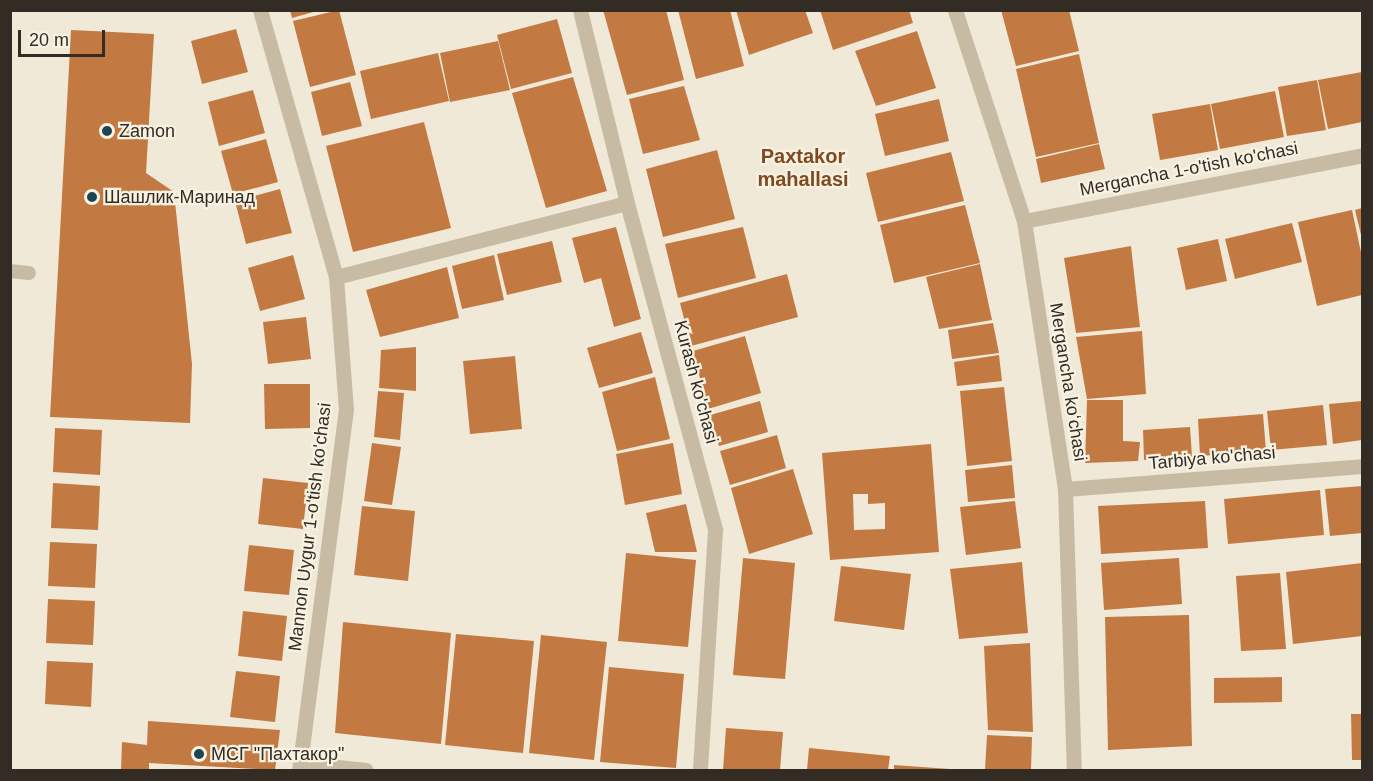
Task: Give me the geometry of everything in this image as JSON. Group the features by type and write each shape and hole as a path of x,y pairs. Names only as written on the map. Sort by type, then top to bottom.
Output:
{"street":[{"name":"Mannon Uygur 1-o'tish ko'chasi","path":"260,10 336,276 346,409 300,767"},
{"name":"Kurash ko'chasi","path":"580,10 627,203 715,530 699,771"},
{"name":"Mergancha koʻchasi","path":"955,10 1024,221 1065,489 1074,771"},
{"name":"Mergancha 1-o'tish ko'chasi","path":"1024,221 1362,155"},
{"path":"336,276 627,203"},
{"name":"Tarbiya ko'chasi","path":"1065,489 1362,466"},
{"path":"300,767 366,771"}],"lane":[{"path":"10,271 29,273"}],"building":[{"path":"290,10 316,10 317,11 292,18"},
{"path":"339,10 356,75 310,87 293,21"},
{"path":"603,10 666,10 684,80 627,95"},
{"path":"678,10 730,10 744,66 696,79"},
{"path":"736,10 805,10 813,33 749,55"},
{"path":"820,10 909,10 913,23 833,50"},
{"path":"1001,10 1069,10 1079,51 1016,66"},
{"path":"557,19 572,73 511,89 497,35"},
{"path":"236,29 248,72 202,84 191,41"},
{"path":"71,30 154,34 146,173 174,192 192,364 190,423 50,417"},
{"path":"917,31 936,88 876,106 855,51"},
{"path":"498,41 510,90 450,102 440,53"},
{"path":"438,53 449,101 371,119 360,71"},
{"path":"1079,54 1099,143 1036,157 1016,69"},
{"path":"1362,72 1362,122 1328,129 1318,80"},
{"path":"573,77 607,191 546,208 512,93"},
{"path":"1317,80 1326,130 1287,136 1278,87"},
{"path":"350,82 362,126 322,136 311,92"},
{"path":"684,86 700,140 643,154 629,99"},
{"path":"253,90 265,133 219,146 208,102"},
{"path":"1275,91 1284,137 1220,149 1211,104"},
{"path":"939,99 949,141 885,156 875,114"},
{"path":"1210,104 1218,150 1160,160 1152,114"},
{"path":"424,122 451,228 353,252 326,146"},
{"path":"266,139 278,182 233,194 221,151"},
{"path":"1099,144 1105,169 1041,183 1036,159"},
{"path":"717,150 735,219 663,237 646,169"},
{"path":"951,152 964,201 878,222 866,173"},
{"path":"280,189 292,233 246,244 235,201"},
{"path":"965,205 980,263 894,283 880,225"},
{"path":"1362,208 1362,239 1355,210"},
{"path":"1352,210 1362,257 1362,295 1317,306 1298,222"},
{"path":"1292,223 1302,262 1235,279 1225,239"},
{"path":"616,227 641,319 614,327 601,278 584,283 572,238"},
{"path":"743,227 756,278 678,298 665,244"},
{"path":"1218,239 1227,281 1186,290 1177,248"},
{"path":"552,241 562,282 507,295 497,254"},
{"path":"1131,246 1140,327 1076,333 1064,258"},
{"path":"293,255 305,299 260,311 248,268"},
{"path":"494,255 504,300 462,309 452,266"},
{"path":"980,264 992,320 939,329 926,277"},
{"path":"447,267 459,318 380,337 366,290"},
{"path":"787,274 798,317 691,346 680,303"},
{"path":"306,317 311,359 268,364 263,322"},
{"path":"993,323 999,353 952,359 948,330"},
{"path":"1142,331 1146,394 1087,399 1076,337"},
{"path":"641,332 653,373 599,388 587,348"},
{"path":"745,336 761,393 708,409 693,351"},
{"path":"416,347 416,391 379,388 381,350"},
{"path":"999,355 1002,381 957,386 954,362"},
{"path":"515,356 522,429 470,434 463,361"},
{"path":"655,377 670,439 617,451 602,392"},
{"path":"264,384 310,384 310,428 265,429"},
{"path":"1004,387 1012,461 967,466 960,391"},
{"path":"378,391 404,393 400,440 374,437"},
{"path":"1087,400 1123,400 1123,441 1140,442 1138,461 1085,463"},
{"path":"760,401 768,432 719,446 710,415"},
{"path":"1362,401 1362,440 1333,444 1329,404"},
{"path":"1323,405 1327,445 1271,450 1267,411"},
{"path":"1263,414 1266,451 1200,456 1198,419"},
{"path":"1190,427 1192,457 1144,460 1143,430"},
{"path":"55,428 102,430 100,475 53,472"},
{"path":"777,435 786,468 730,485 720,451"},
{"path":"372,443 401,447 392,505 364,501"},
{"path":"673,443 682,494 625,505 616,454"},
{"path":"931,444 939,552 830,560 822,453","holes":["853,494 868,494 868,504 885,503 885,529 854,530"]},
{"path":"1012,465 1015,498 968,502 965,470"},
{"path":"793,469 813,534 749,554 731,488"},
{"path":"263,478 308,483 303,529 258,524"},
{"path":"53,483 100,486 98,530 51,528"},
{"path":"1362,486 1362,533 1330,536 1325,489"},
{"path":"1320,490 1324,535 1228,544 1224,499"},
{"path":"1015,501 1021,548 966,555 960,507"},
{"path":"1205,501 1208,548 1101,554 1098,506"},
{"path":"686,504 697,552 655,552 646,513"},
{"path":"362,506 415,511 408,581 354,575"},
{"path":"50,542 97,544 95,588 48,586"},
{"path":"249,545 294,550 289,595 244,591"},
{"path":"626,553 696,560 688,647 618,641"},
{"path":"743,558 795,563 785,679 733,675"},
{"path":"1179,558 1182,604 1104,610 1101,563"},
{"path":"1022,562 1028,633 959,639 950,569"},
{"path":"1362,563 1362,636 1293,644 1286,572"},
{"path":"841,566 911,574 904,630 834,621"},
{"path":"1280,573 1286,649 1241,651 1236,576"},
{"path":"48,599 95,601 93,645 46,643"},
{"path":"243,611 287,616 282,661 238,656"},
{"path":"1189,615 1192,746 1108,750 1105,617"},
{"path":"343,622 451,633 441,744 335,733"},
{"path":"456,634 534,641 523,753 445,745"},
{"path":"541,635 607,642 594,760 529,753"},
{"path":"1030,643 1033,732 988,730 984,646"},
{"path":"47,661 93,663 91,707 45,704"},
{"path":"609,667 684,674 676,768 600,762"},
{"path":"236,671 280,676 275,722 230,717"},
{"path":"1282,677 1282,702 1214,703 1214,678"},
{"path":"1351,714 1362,714 1362,760 1352,760"},
{"name":"МСГ \"Пахтакор\"","path":"148,721 280,730 275,770 149,763 149,770 121,770 122,742 147,745"},
{"path":"726,728 783,732 780,770 723,770"},
{"path":"987,735 1032,737 1031,770 985,770"},
{"path":"809,748 890,756 888,770 807,770"},
{"path":"894,765 950,769 950,770 894,770"}],"place":[{"name":"Zamon","path":"107,131"},
{"name":"Шашлик-Маринад","path":"92,197"},
{"name":"МСГ \"Пахтакор\"","path":"199,754"}],"district":[{"name":"Paxtakor mahallasi","path":"803,168"}]}
